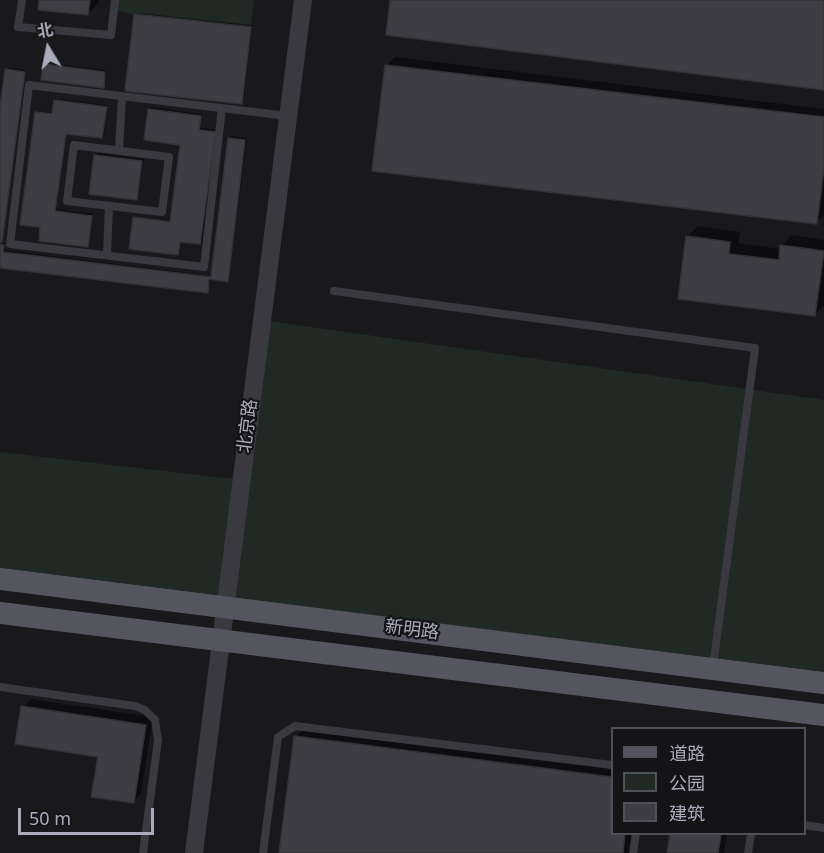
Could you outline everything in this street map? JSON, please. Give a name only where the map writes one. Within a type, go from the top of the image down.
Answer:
[{"type":"main road","name":"新明路","points":[[0,579],[824,683]]},
{"type":"main road","name":"新明路","points":[[0,613],[824,715]]},
{"type":"street","name":"北京路","points":[[194,853],[303,0]]},
{"type":"lane","points":[[21,0],[18,27],[111,35],[115,0]]},
{"type":"lane","points":[[222,108],[204,267],[10,244],[29,85],[122,96],[222,108],[288,116]]},
{"type":"lane","points":[[118,151],[122,96]]},
{"type":"lane","points":[[74,145],[118,151],[169,157],[162,212],[67,201],[74,145]]},
{"type":"lane","points":[[106,255],[109,206]]},
{"type":"lane","points":[[334,291],[755,348],[713,669]]},
{"type":"lane","points":[[0,687],[135,706],[145,710],[155,720],[158,740],[143,853]]},
{"type":"lane","points":[[263,853],[278,737],[296,726],[611,765]]},
{"type":"lane","points":[[806,825],[824,828]]},
{"type":"lane","points":[[633,853],[636,835]]},
{"type":"lane","points":[[748,853],[751,835]]},
{"type":"green space","points":[[115,0],[254,0],[251,27],[134,14],[114,10]]},
{"type":"green space","points":[[262,320],[824,400],[824,683],[0,579],[0,452],[242,480]]},
{"type":"building","points":[[39,0],[90,0],[88,15],[38,10]]},
{"type":"building","points":[[390,0],[824,0],[824,90],[386,35]]},
{"type":"building","points":[[134,14],[251,27],[242,104],[125,91]]},
{"type":"building","points":[[43,64],[105,72],[104,88],[41,80]]},
{"type":"building","points":[[385,65],[824,117],[824,168],[817,224],[372,171]]},
{"type":"building","points":[[5,69],[25,72],[2,242],[0,242],[0,108]]},
{"type":"building","points":[[54,100],[107,107],[102,138],[66,134],[55,211],[92,216],[88,247],[39,241],[40,227],[20,225],[35,112],[52,114]]},
{"type":"building","points":[[148,109],[201,116],[199,130],[216,132],[200,244],[180,242],[178,255],[129,249],[133,217],[170,222],[180,145],[144,140]]},
{"type":"building","points":[[228,138],[245,140],[228,282],[209,279],[208,293],[0,268],[0,244],[4,245],[3,252],[211,277]]},
{"type":"building","points":[[94,155],[142,161],[137,200],[89,194]]},
{"type":"building","points":[[686,236],[730,242],[729,254],[779,260],[780,245],[824,251],[815,316],[678,299]]},
{"type":"building","points":[[21,706],[146,725],[134,803],[91,797],[98,757],[15,744]]},
{"type":"building","points":[[294,736],[611,777],[611,835],[625,835],[623,853],[279,853]]},
{"type":"building","points":[[670,835],[721,835],[718,853],[667,853]]}]
